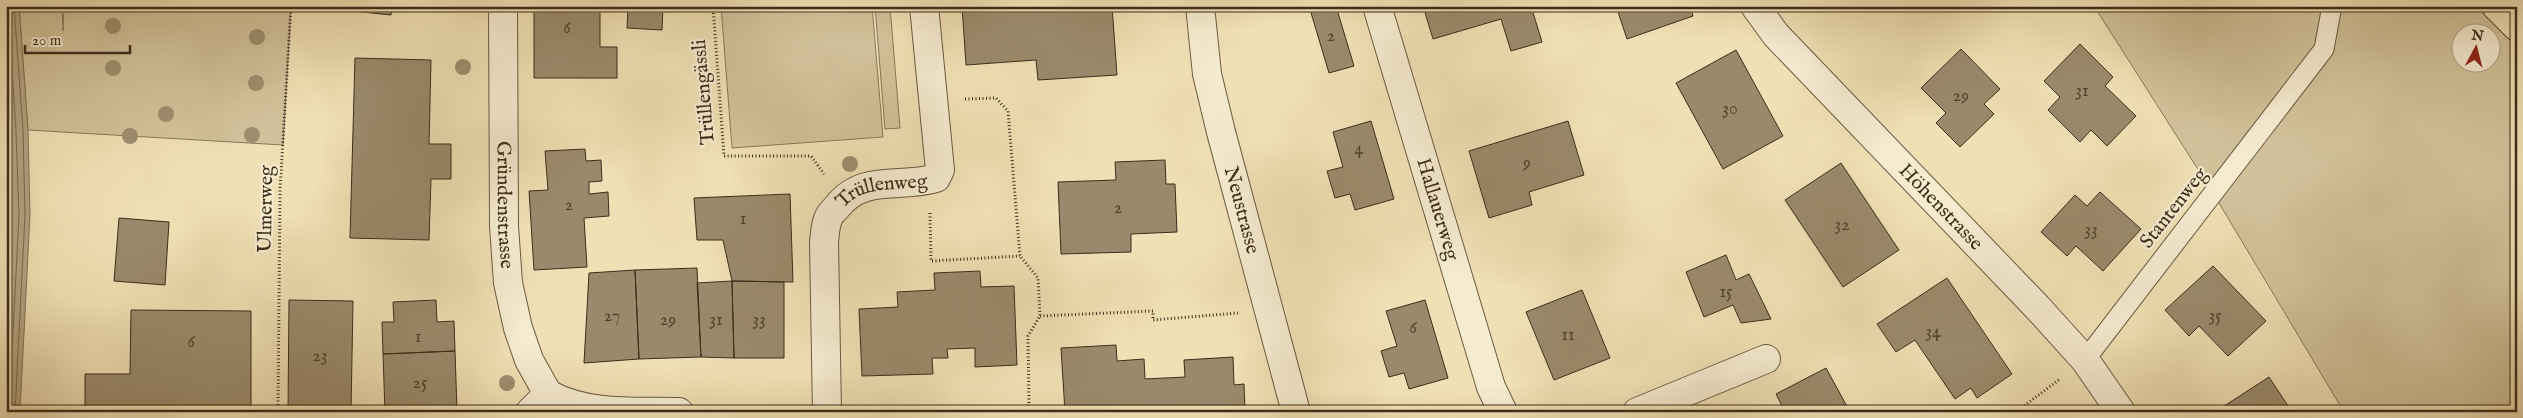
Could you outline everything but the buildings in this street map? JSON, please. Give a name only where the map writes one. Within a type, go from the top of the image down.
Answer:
[{"type":"main road","points":[[2496,6],[2517,27]]},
{"type":"street","name":"Gründenstrasse","points":[[503,6],[504,226],[508,282],[518,328],[529,360],[539,403]]},
{"type":"street","name":"Trüllenweg","points":[[827,412],[824,242],[828,218],[843,199],[858,188],[880,183],[929,180],[936,178],[940,170],[924,6]]},
{"type":"street","name":"Neustrasse","points":[[1200,6],[1208,74],[1296,412]]},
{"type":"street","name":"Hallauerweg","points":[[1377,6],[1491,387],[1503,412]]},
{"type":"street","name":"Höhenstrasse","points":[[1755,6],[1776,35],[2037,306],[2085,360],[2121,412]]},
{"type":"street","points":[[1637,412],[1766,359]]},
{"type":"street","points":[[539,403],[565,404],[583,408],[679,412]]},
{"type":"lane","name":"Stantenweg","points":[[2085,360],[2324,49],[2332,6]]},
{"type":"path","name":"Ulmerweg","points":[[278,412],[280,190],[290,6]]},
{"type":"path","name":"Trüllengässli","points":[[713,6],[724,156],[811,156],[843,199]]},
{"type":"path","points":[[960,102],[966,98],[996,98],[1008,110],[1020,256],[1038,278],[1040,316],[1028,336],[1029,405],[1023,412]]},
{"type":"path","points":[[929,180],[931,261],[1020,256]]},
{"type":"path","points":[[1040,316],[1153,311],[1153,320],[1268,310]]},
{"type":"path","points":[[2016,412],[2085,360]]},
{"type":"shaded area","points":[[19,6],[62,6],[63,31],[64,6],[291,6],[283,145],[28,130]]},
{"type":"shaded area","points":[[721,6],[872,6],[883,137],[732,148]]},
{"type":"shaded area","points":[[875,6],[890,6],[900,128],[885,129]]},
{"type":"shaded area","points":[[2094,6],[2495,6],[2517,27],[2517,412],[2344,412],[2213,193]]},
{"type":"water","points":[[6,6],[19,6],[28,130],[30,215],[20,412],[6,412]]}]
